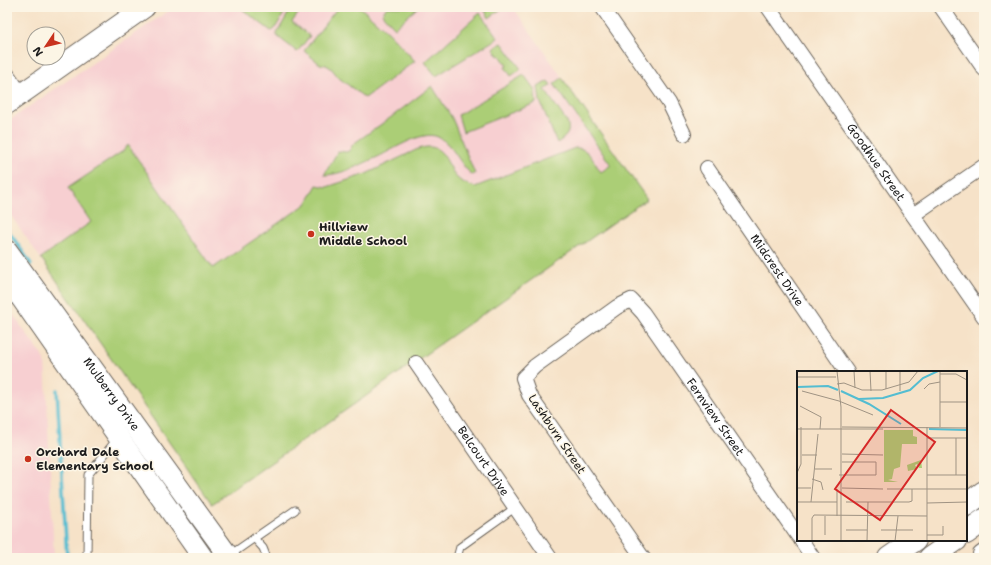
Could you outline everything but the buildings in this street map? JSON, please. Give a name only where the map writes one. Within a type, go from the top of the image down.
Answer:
[{"type":"main road","points":[[967,503],[984,492]]},
{"type":"main road","points":[[967,532],[984,520]]},
{"type":"main road","points":[[890,558],[914,541]]},
{"type":"main road","points":[[930,558],[955,541]]},
{"type":"street","points":[[7,74],[14,99],[145,7]]},
{"type":"street","points":[[602,7],[669,103],[684,134]]},
{"type":"street","name":"Goodhue Street","points":[[768,7],[984,317]]},
{"type":"street","points":[[941,7],[984,69]]},
{"type":"street","points":[[914,215],[984,166]]},
{"type":"street","name":"Midcrest Drive","points":[[707,168],[846,371]]},
{"type":"street","name":"Mulberry Drive","points":[[7,250],[229,557]]},
{"type":"street","name":"Mulberry Drive","points":[[7,278],[203,558]]},
{"type":"street","name":"Fernview Street","points":[[631,300],[643,313],[797,535]]},
{"type":"street","name":"Lashburn Street","points":[[631,300],[617,308],[535,366],[523,378],[528,395],[643,558]]},
{"type":"street","name":"Belcourt Drive","points":[[416,364],[550,558]]},
{"type":"street","points":[[118,437],[134,424]]},
{"type":"street","points":[[802,541],[813,558]]},
{"type":"lane","points":[[87,558],[88,475],[118,437]]},
{"type":"lane","points":[[457,558],[460,547],[516,507]]},
{"type":"lane","points":[[229,557],[295,510]]},
{"type":"lane","points":[[254,538],[263,548],[267,558]]},
{"type":"shaded area","name":"Hillview Middle School","points":[[174,7],[513,7],[647,199],[212,504],[7,210],[7,122]]},
{"type":"shaded area","name":"Orchard Dale Elementary School","points":[[7,306],[45,360],[54,558],[7,558]]},
{"type":"green space","points":[[245,7],[288,7],[274,30],[271,31],[242,9]]},
{"type":"green space","points":[[292,7],[303,7],[292,22],[310,36],[297,52],[277,36],[277,33]]},
{"type":"green space","points":[[338,7],[360,7],[390,34],[415,61],[365,98],[339,78],[331,68],[320,64],[304,51]]},
{"type":"green space","points":[[387,7],[418,7],[395,28],[382,14]]},
{"type":"green space","points":[[486,7],[504,7],[489,18],[484,9]]},
{"type":"green space","points":[[480,13],[498,38],[436,76],[425,62]]},
{"type":"green space","points":[[502,43],[521,69],[511,76],[500,55],[498,56],[493,48]]},
{"type":"green space","points":[[524,75],[535,90],[536,103],[463,132],[458,115]]},
{"type":"green space","points":[[562,78],[647,199],[212,504],[41,258],[91,222],[68,188],[123,151],[128,145],[213,268],[306,204],[317,185],[327,187],[366,174],[418,149],[428,147],[436,148],[445,158],[456,177],[475,187],[575,148],[580,148],[588,153],[601,172],[611,165],[554,84]]},
{"type":"green space","points":[[548,81],[551,85],[545,90],[567,122],[568,126],[567,134],[557,143],[540,101],[538,87]]},
{"type":"green space","points":[[432,86],[452,118],[475,174],[472,175],[467,171],[444,140],[431,135],[414,139],[349,170],[324,175],[338,151],[349,151],[353,144]]},
{"type":"waterway","points":[[7,229],[31,264]]},
{"type":"waterway","points":[[57,390],[67,558]]},
{"type":"place","name":"Hillview Middle School","points":[[311,234]]},
{"type":"place","name":"Orchard Dale Elementary School","points":[[28,459]]}]
